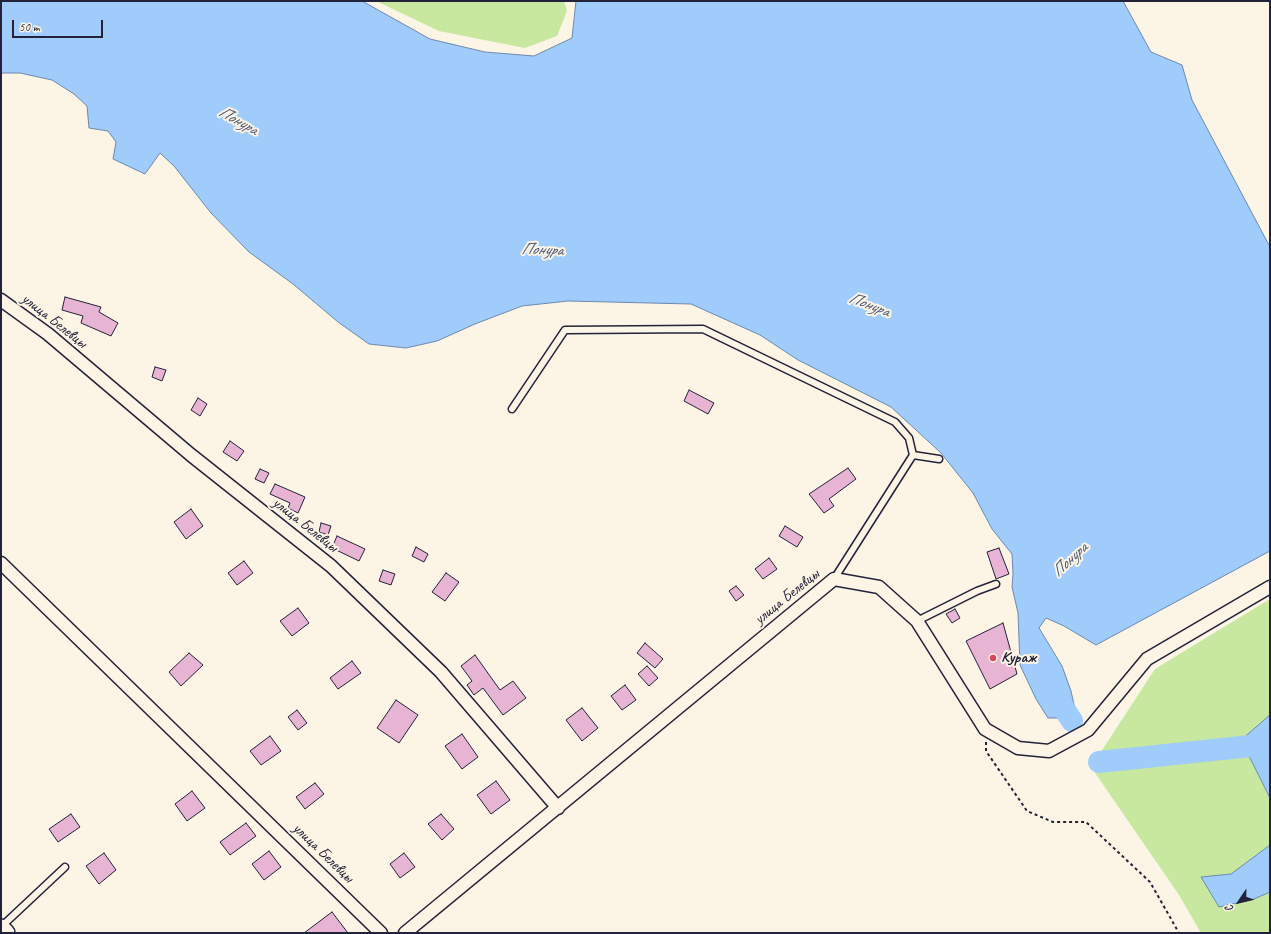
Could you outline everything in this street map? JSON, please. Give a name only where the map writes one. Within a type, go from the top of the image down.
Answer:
[{"type":"main road","points":[[1,927],[6,933]]},
{"type":"street","name":"улица Белевцы","points":[[1,300],[48,334],[191,455],[331,566],[441,672],[558,808]]},
{"type":"street","name":"улица Белевцы","points":[[1,563],[381,933]]},
{"type":"street","name":"улица Белевцы","points":[[406,933],[834,579],[878,587],[917,621],[985,729],[1018,748],[1049,751],[1088,730],[1148,659],[1270,588]]},
{"type":"lane","points":[[512,409],[565,330],[703,329],[895,422],[909,438],[913,454],[834,579]]},
{"type":"lane","points":[[913,454],[939,459]]},
{"type":"lane","points":[[917,621],[976,591],[996,584]]},
{"type":"lane","points":[[1,927],[65,867]]},
{"type":"path","points":[[985,729],[986,751],[1027,811],[1053,822],[1086,822],[1150,882],[1179,933]]},
{"type":"green space","points":[[376,1],[564,1],[567,11],[557,36],[525,48],[439,31]]},
{"type":"green space","points":[[1270,599],[1270,715],[1241,740],[1270,798],[1270,845],[1231,874],[1201,877],[1219,907],[1254,899],[1270,892],[1270,933],[1201,933],[1179,895],[1091,767],[1155,669]]},
{"type":"water","points":[[1,1],[362,1],[430,39],[485,52],[534,56],[572,38],[576,1],[1123,1],[1151,52],[1182,65],[1192,100],[1270,247],[1270,551],[1096,645],[1064,626],[1046,618],[1039,628],[1062,666],[1071,691],[1075,709],[1062,718],[1048,718],[1036,699],[1020,665],[1018,613],[1012,587],[1012,554],[992,529],[973,493],[941,453],[891,407],[798,360],[760,335],[691,304],[568,301],[522,306],[475,324],[437,341],[406,348],[369,344],[338,322],[293,284],[249,252],[211,213],[174,166],[160,153],[145,174],[113,159],[116,142],[108,131],[89,128],[87,106],[74,94],[52,80],[20,73],[1,73]]},
{"type":"water","points":[[1270,715],[1270,798],[1241,740]]},
{"type":"water","points":[[1270,845],[1270,892],[1254,899],[1219,907],[1201,877],[1231,874]]},
{"type":"building","points":[[65,297],[101,307],[99,312],[118,323],[111,336],[81,323],[83,316],[62,310]]},
{"type":"building","points":[[155,367],[166,370],[162,381],[152,377]]},
{"type":"building","points":[[689,390],[714,403],[708,414],[684,401]]},
{"type":"building","points":[[198,398],[207,404],[200,416],[191,410]]},
{"type":"building","points":[[230,441],[244,451],[237,461],[223,452]]},
{"type":"building","points":[[848,468],[856,479],[829,499],[834,506],[824,513],[809,494]]},
{"type":"building","points":[[260,469],[269,473],[264,483],[255,479]]},
{"type":"building","points":[[275,484],[305,497],[298,513],[288,508],[290,503],[270,494]]},
{"type":"building","points":[[191,509],[203,526],[186,539],[174,522]]},
{"type":"building","points":[[321,523],[331,526],[328,535],[319,532]]},
{"type":"building","points":[[785,526],[803,537],[797,547],[779,536]]},
{"type":"building","points":[[337,536],[365,549],[359,561],[332,548]]},
{"type":"building","points":[[416,547],[428,554],[424,562],[412,556]]},
{"type":"building","points":[[999,548],[1009,574],[996,579],[987,552]]},
{"type":"building","points":[[769,558],[777,569],[763,579],[755,569]]},
{"type":"building","points":[[244,561],[253,573],[237,585],[228,573]]},
{"type":"building","points":[[383,570],[395,574],[391,585],[379,581]]},
{"type":"building","points":[[446,573],[459,582],[445,601],[432,592]]},
{"type":"building","points":[[736,586],[744,595],[736,601],[729,591]]},
{"type":"building","points":[[298,608],[309,623],[292,636],[280,621]]},
{"type":"building","points":[[955,609],[960,618],[952,623],[946,614]]},
{"type":"building","name":"Кураж","points":[[1003,623],[1017,674],[990,689],[966,641]]},
{"type":"building","points":[[645,643],[663,659],[655,668],[637,653]]},
{"type":"building","points":[[189,653],[203,665],[181,686],[169,672]]},
{"type":"building","points":[[475,655],[500,690],[513,681],[526,698],[503,715],[483,688],[474,695],[467,685],[472,681],[461,666]]},
{"type":"building","points":[[352,661],[361,673],[338,689],[330,678]]},
{"type":"building","points":[[647,666],[658,678],[649,686],[638,674]]},
{"type":"building","points":[[625,685],[636,700],[622,710],[611,696]]},
{"type":"building","points":[[396,700],[418,715],[399,743],[377,728]]},
{"type":"building","points":[[582,708],[598,728],[582,741],[566,720]]},
{"type":"building","points":[[297,710],[307,723],[298,730],[288,717]]},
{"type":"building","points":[[462,734],[478,757],[462,769],[445,746]]},
{"type":"building","points":[[270,736],[281,751],[261,765],[250,751]]},
{"type":"building","points":[[496,781],[510,800],[491,814],[477,795]]},
{"type":"building","points":[[315,783],[324,794],[305,809],[296,797]]},
{"type":"building","points":[[192,791],[205,808],[187,821],[175,804]]},
{"type":"building","points":[[71,814],[80,827],[58,842],[49,829]]},
{"type":"building","points":[[441,814],[454,829],[442,840],[428,824]]},
{"type":"building","points":[[246,823],[256,836],[230,855],[220,842]]},
{"type":"building","points":[[269,851],[281,867],[264,880],[252,864]]},
{"type":"building","points":[[104,853],[116,870],[99,884],[86,866]]},
{"type":"building","points":[[404,853],[415,867],[400,878],[390,864]]},
{"type":"building","points":[[332,912],[348,933],[304,933]]},
{"type":"waterway","name":"Понура","points":[[1052,690],[1072,721]]},
{"type":"waterway","name":"Понура","points":[[1099,762],[1270,744]]},
{"type":"place","name":"Кураж","points":[[993,658]]}]
